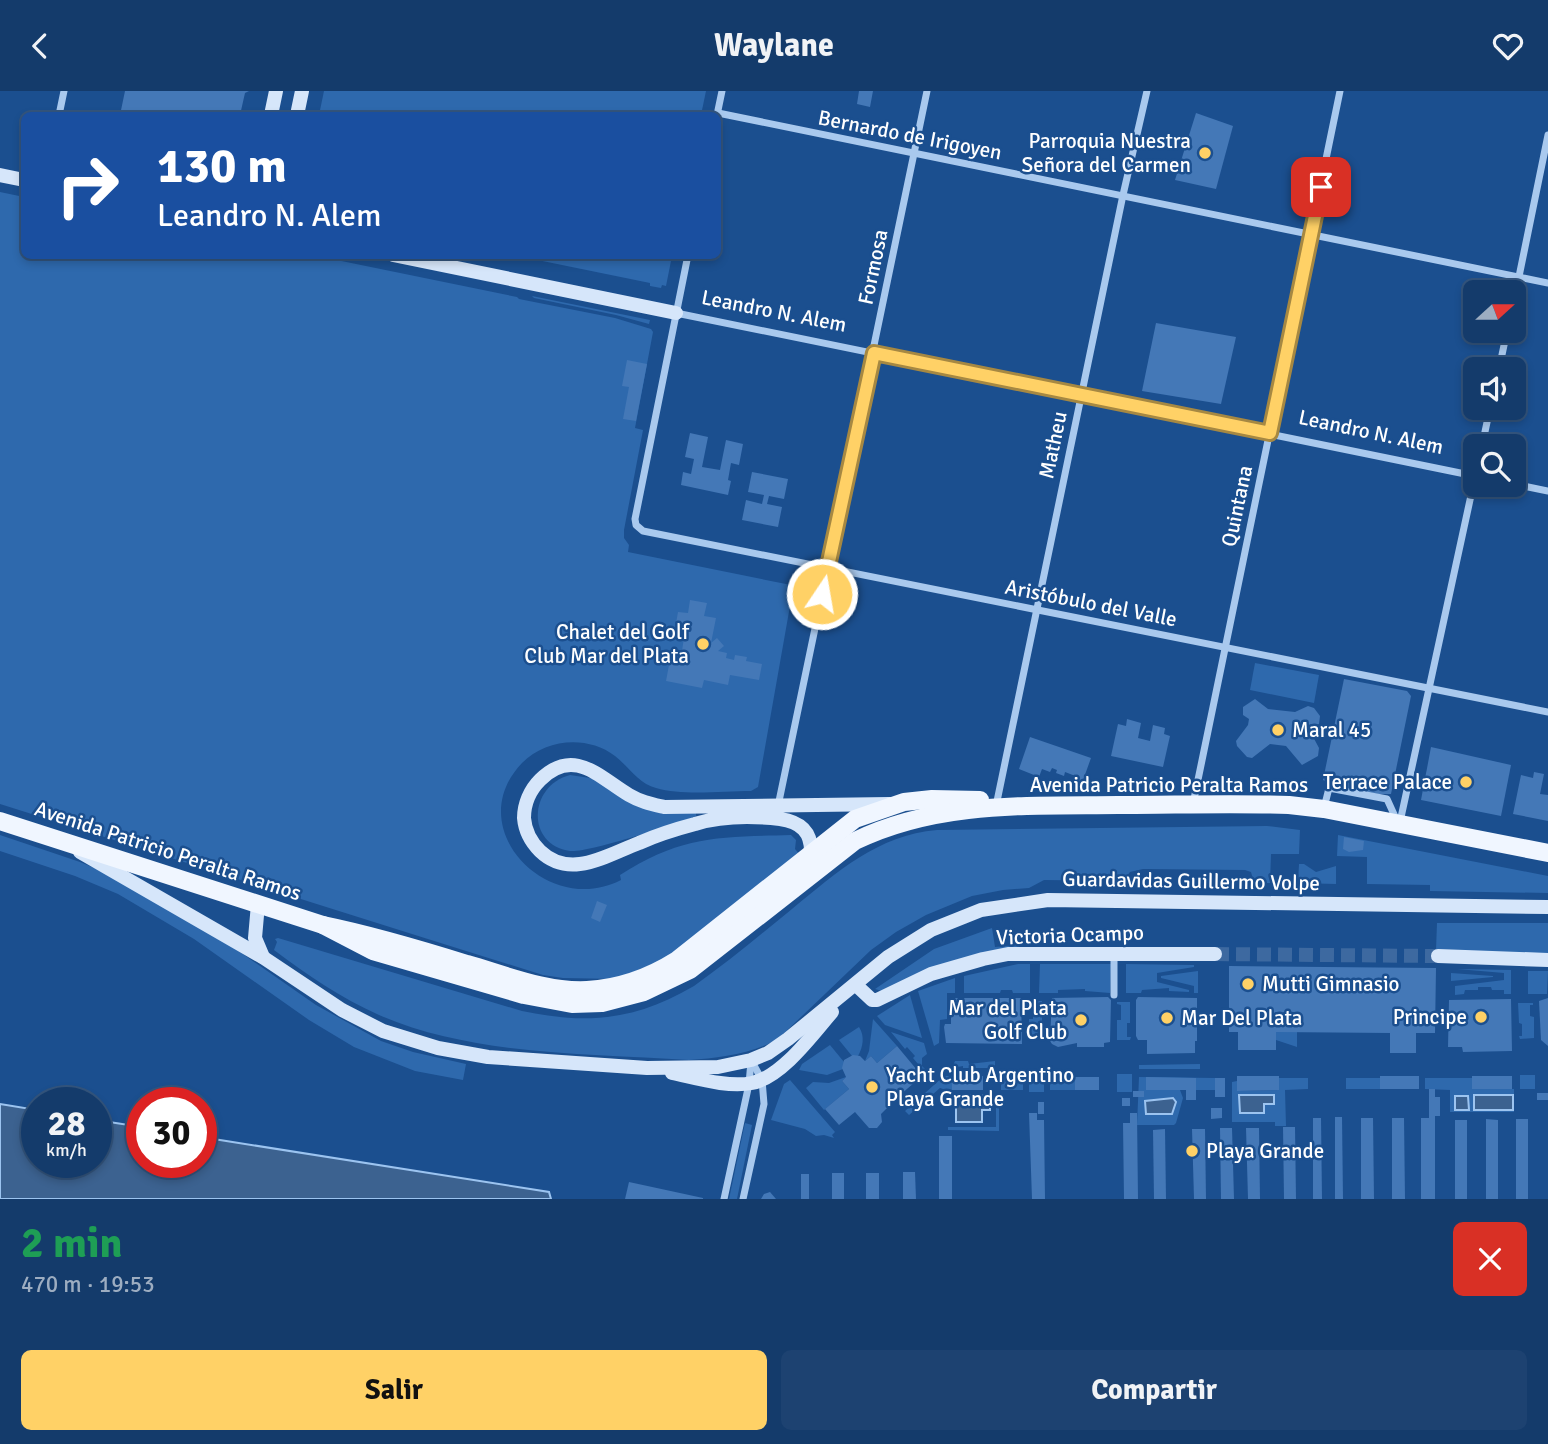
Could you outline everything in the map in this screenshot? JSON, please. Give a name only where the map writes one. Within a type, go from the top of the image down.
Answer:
[{"type":"main road","points":[[272,112],[276,91]]},
{"type":"main road","points":[[297,112],[302,91]]},
{"type":"main road","points":[[0,175],[21,179]]},
{"type":"main road","name":"Leandro N. Alem","points":[[413,259],[676,313]]},
{"type":"main road","points":[[811,854],[811,842],[804,828],[776,812],[664,807],[646,803],[628,794],[593,769],[580,766],[554,769],[535,784],[529,794],[524,818],[534,845],[546,857],[572,865],[598,860],[696,823],[776,812],[899,804]]},
{"type":"main road","name":"Avenida Patricio Peralta Ramos","points":[[0,821],[323,925],[377,936],[539,985],[571,989],[607,988],[645,977],[677,960],[855,818],[899,804],[932,799],[977,799],[996,806]]},
{"type":"main road","name":"Avenida Patricio Peralta Ramos","points":[[323,925],[373,951],[524,995],[572,1004],[617,1000],[644,992],[690,970],[855,841],[909,819],[996,806],[1289,804],[1548,853]]},
{"type":"main road","name":"Guardavidas Guillermo Volpe","points":[[57,839],[264,958],[320,997],[362,1021],[418,1042],[465,1053],[518,1060],[647,1067],[718,1067],[751,1060],[768,1053],[894,952],[931,930],[965,915],[1016,904],[1048,900],[1548,907]]},
{"type":"main road","points":[[258,904],[255,937],[264,958]]},
{"type":"main road","name":"Victoria Ocampo","points":[[856,985],[872,1000],[877,1000],[931,974],[993,957],[1026,953],[1215,954]]},
{"type":"main road","points":[[1438,956],[1548,960]]},
{"type":"main road","name":"Guardavidas Guillermo Volpe","points":[[647,1067],[737,1084],[756,1082],[776,1071],[804,1045],[856,985]]},
{"type":"street","points":[[60,112],[64,91]]},
{"type":"street","points":[[717,112],[722,91]]},
{"type":"street","name":"Formosa","points":[[776,812],[927,91]]},
{"type":"street","name":"Matheu","points":[[996,806],[1147,91]]},
{"type":"street","name":"Quintana","points":[[1193,805],[1340,91]]},
{"type":"street","name":"Bernardo de Irigoyen","points":[[721,115],[1548,283]]},
{"type":"street","points":[[1518,280],[1548,135]]},
{"type":"street","points":[[676,313],[687,259]]},
{"type":"street","name":"Leandro N. Alem","points":[[676,313],[1463,473]]},
{"type":"street","name":"Aristóbulo del Valle","points":[[676,313],[635,519],[636,525],[643,531],[1548,712]]},
{"type":"street","points":[[1526,486],[1548,491]]},
{"type":"street","points":[[1399,824],[1470,497]]},
{"type":"street","points":[[1114,953],[1114,995]]},
{"type":"street","points":[[743,1199],[764,1104],[751,1060]]},
{"type":"street","points":[[724,1199],[756,1082],[751,1060]]},
{"type":"shaded area","points":[[324,91],[706,91],[702,112],[320,112]]},
{"type":"shaded area","points":[[0,192],[21,196],[21,259],[332,259],[615,318],[651,329],[653,332],[635,428],[643,430],[624,530],[624,538],[629,545],[628,552],[791,585],[793,589],[758,787],[751,791],[690,792],[656,788],[644,783],[604,749],[567,743],[543,749],[532,755],[522,763],[505,788],[501,814],[507,839],[521,860],[541,877],[566,887],[593,889],[621,880],[620,875],[642,862],[683,845],[702,841],[743,836],[791,835],[796,840],[795,849],[800,855],[667,958],[616,979],[543,975],[0,804]]},
{"type":"shaded area","points":[[533,259],[671,259],[666,286],[650,286],[650,283]]},
{"type":"shaded area","points":[[532,296],[650,320],[649,324]]},
{"type":"shaded area","points":[[1255,663],[1319,675],[1314,703],[1250,690]]},
{"type":"shaded area","points":[[570,775],[590,778],[696,813],[696,816],[594,848],[570,851],[556,846],[546,838],[538,815],[540,802],[546,791],[556,781]]},
{"type":"shaded area","points":[[1267,826],[1300,830],[1299,854],[1271,854],[1270,883],[1254,883],[1251,872],[1245,870],[1143,869],[1130,872],[1123,881],[1044,880],[1029,888],[972,896],[926,915],[871,950],[779,1038],[747,1051],[712,1058],[689,1060],[531,1050],[453,1038],[379,1015],[325,985],[274,950],[277,942],[275,939],[278,938],[522,1011],[569,1018],[611,1017],[652,1006],[694,986],[859,857],[896,839],[916,833],[937,830]]},
{"type":"shaded area","points":[[0,835],[80,862],[123,880],[204,927],[316,1005],[381,1041],[413,1052],[466,1064],[463,1080],[415,1071],[354,1047],[309,1020],[194,939],[118,894],[75,876],[0,851]]},
{"type":"shaded area","points":[[1338,835],[1548,876],[1548,893],[1430,891],[1430,885],[1367,884],[1367,857],[1337,856]]},
{"type":"shaded area","points":[[1299,864],[1304,864],[1316,872],[1336,866],[1336,884],[1298,883]]},
{"type":"shaded area","points":[[1437,923],[1548,923],[1548,954],[1436,950]]},
{"type":"shaded area","points":[[992,928],[995,947],[1020,947],[991,951],[882,991],[875,989],[934,949]]},
{"type":"shaded area","points":[[1018,964],[1030,964],[1030,993],[1001,990],[1000,993],[964,993],[964,976]]},
{"type":"shaded area","points":[[1040,964],[1111,964],[1110,993],[1085,989],[1039,993]]},
{"type":"shaded area","points":[[1126,964],[1194,965],[1157,973],[1157,982],[1189,992],[1169,991],[1169,988],[1126,993]]},
{"type":"shaded area","points":[[1457,969],[1511,970],[1511,994],[1504,994],[1504,990],[1492,990],[1491,987],[1478,987],[1478,990],[1465,990],[1464,994],[1455,995],[1455,986],[1504,980],[1504,973]]},
{"type":"shaded area","points":[[1198,971],[1198,993],[1194,993],[1194,986],[1161,978],[1161,976]]},
{"type":"shaded area","points":[[1528,971],[1548,971],[1547,994],[1528,994]]},
{"type":"shaded area","points":[[1451,973],[1493,976],[1493,977],[1451,981]]},
{"type":"shaded area","points":[[955,978],[955,993],[947,993],[947,1019],[940,1020],[939,1043],[934,1046],[918,991]]},
{"type":"shaded area","points":[[910,995],[922,1038],[885,1025],[877,1016]]},
{"type":"shaded area","points":[[1029,1001],[1042,1001],[1039,1036],[1042,1039],[1029,1039],[1029,1019],[1033,1019],[1033,1004]]},
{"type":"shaded area","points":[[1117,1002],[1130,1002],[1127,1037],[1131,1037],[1130,1040],[1117,1040],[1117,1020],[1121,1020],[1121,1005]]},
{"type":"shaded area","points":[[1518,1003],[1533,1003],[1530,1005],[1530,1016],[1534,1017],[1534,1038],[1520,1039],[1522,1024],[1519,1023]]},
{"type":"shaded area","points":[[873,1019],[897,1046],[877,1063],[871,1056],[865,1061]]},
{"type":"shaded area","points":[[859,1027],[863,1038],[862,1045],[858,1056],[852,1056],[839,1040]]},
{"type":"shaded area","points":[[891,1032],[924,1043],[927,1054],[922,1058],[922,1066],[927,1071],[936,1069],[928,1076],[913,1058],[915,1056],[907,1047],[905,1049]]},
{"type":"shaded area","points":[[1276,1032],[1297,1032],[1297,1047],[1276,1040]]},
{"type":"shaded area","points":[[830,1045],[844,1062],[843,1069],[827,1075],[799,1070],[802,1064]]},
{"type":"shaded area","points":[[955,1061],[968,1061],[969,1064],[995,1061],[995,1068],[952,1068]]},
{"type":"shaded area","points":[[1200,1064],[1200,1069],[1139,1069],[1139,1065]]},
{"type":"shaded area","points":[[1029,1074],[1044,1074],[1044,1092],[1029,1092]]},
{"type":"shaded area","points":[[1117,1074],[1132,1074],[1132,1092],[1117,1092]]},
{"type":"shaded area","points":[[1520,1075],[1535,1075],[1535,1089],[1520,1089]]},
{"type":"shaded area","points":[[944,1076],[952,1076],[952,1090],[946,1097],[943,1097],[943,1089],[940,1088],[909,1115],[905,1111]]},
{"type":"shaded area","points":[[1001,1076],[1023,1077],[1023,1090],[1001,1090]]},
{"type":"shaded area","points":[[846,1077],[842,1081],[849,1089],[824,1110],[806,1088],[813,1082],[829,1083]]},
{"type":"shaded area","points":[[1050,1077],[1075,1077],[1075,1090],[1050,1090]]},
{"type":"shaded area","points":[[1139,1077],[1215,1078],[1215,1090],[1180,1090],[1183,1098],[1174,1125],[1137,1125]]},
{"type":"shaded area","points":[[1279,1078],[1308,1078],[1308,1089],[1285,1090],[1286,1126],[1275,1126],[1275,1122],[1232,1122],[1232,1082],[1237,1081],[1238,1091],[1278,1090]]},
{"type":"shaded area","points":[[1346,1078],[1380,1078],[1380,1089],[1346,1089]]},
{"type":"shaded area","points":[[1425,1078],[1472,1078],[1473,1089],[1514,1089],[1514,1112],[1450,1112],[1450,1090],[1425,1089]]},
{"type":"shaded area","points":[[790,1080],[835,1132],[832,1135],[834,1138],[816,1136],[805,1129],[771,1120],[784,1084]]},
{"type":"shaded area","points":[[956,1095],[990,1096],[990,1110],[982,1110],[982,1122],[956,1122]]},
{"type":"shaded area","points":[[1239,1095],[1274,1095],[1274,1104],[1264,1104],[1264,1113],[1240,1113]]},
{"type":"shaded area","points":[[1474,1095],[1513,1095],[1513,1110],[1474,1110]]},
{"type":"shaded area","points":[[1455,1096],[1468,1096],[1469,1110],[1455,1110]]},
{"type":"shaded area","points":[[1173,1098],[1176,1102],[1172,1114],[1146,1114],[1145,1101]]},
{"type":"shaded area","points":[[996,1099],[999,1099],[999,1131],[948,1130],[948,1127],[996,1127]]},
{"type":"shaded area","points":[[0,1104],[21,1107],[21,1178],[112,1178],[112,1122],[126,1125],[126,1178],[217,1178],[217,1140],[549,1192],[551,1199],[0,1199]]},
{"type":"shaded area","points":[[745,1123],[752,1125],[737,1199],[729,1199]]},
{"type":"building","points":[[125,91],[249,91],[245,93],[241,112],[121,112]]},
{"type":"building","points":[[859,91],[873,91],[870,107],[857,104]]},
{"type":"building","name":"Parroquia Nuestra Señora del Carmen","points":[[1196,113],[1233,126],[1216,189],[1175,180]]},
{"type":"building","points":[[1156,323],[1236,337],[1221,404],[1142,391]]},
{"type":"building","points":[[627,360],[647,364],[636,421],[623,419],[629,387],[622,386]]},
{"type":"building","points":[[690,433],[708,437],[702,467],[720,470],[726,440],[743,444],[739,465],[731,463],[728,495],[681,485],[683,472],[691,474],[694,459],[685,457]]},
{"type":"building","points":[[752,472],[788,479],[784,499],[769,496],[767,504],[782,507],[778,527],[742,520],[746,500],[762,504],[764,495],[748,492]]},
{"type":"building","name":"Chalet del Golf Club Mar del Plata","points":[[690,600],[707,603],[704,616],[716,618],[711,643],[717,638],[724,646],[718,651],[727,653],[726,658],[734,660],[735,655],[747,657],[746,661],[762,664],[759,680],[730,675],[728,685],[704,680],[702,688],[666,681],[672,649],[682,651],[685,631],[675,629],[678,612],[688,613]]},
{"type":"building","points":[[1344,679],[1407,691],[1411,696],[1391,794],[1338,787],[1323,780]]},
{"type":"building","name":"Maral 45","points":[[1255,699],[1268,709],[1295,712],[1308,706],[1314,708],[1320,716],[1319,724],[1312,726],[1311,733],[1319,748],[1318,756],[1302,765],[1286,746],[1270,744],[1252,758],[1247,757],[1236,741],[1248,725],[1249,719],[1243,715],[1243,707]]},
{"type":"building","points":[[1127,719],[1141,723],[1138,738],[1150,741],[1153,725],[1165,728],[1164,734],[1170,736],[1163,767],[1111,756],[1118,724],[1126,726]]},
{"type":"building","points":[[1030,737],[1091,758],[1082,783],[1077,781],[1078,777],[1065,772],[1064,776],[1052,768],[1050,772],[1042,769],[1039,777],[1019,769]]},
{"type":"building","name":"Terrace Palace","points":[[1431,747],[1511,765],[1501,816],[1421,800]]},
{"type":"building","points":[[1534,772],[1544,774],[1540,794],[1548,795],[1548,821],[1513,814],[1521,775],[1533,778]]},
{"type":"building","points":[[1344,837],[1364,841],[1363,850],[1349,852],[1343,849]]},
{"type":"building","points":[[597,901],[607,905],[600,922],[591,918]]},
{"type":"building","points":[[1229,966],[1436,968],[1435,1033],[1416,1033],[1416,1053],[1390,1053],[1390,1033],[1276,1032],[1276,1050],[1238,1050],[1238,1032],[1229,1032]]},
{"type":"building","name":"Mar del Plata Golf Club","points":[[1108,997],[1111,1000],[1110,1042],[1104,1043],[1104,1047],[1077,1047],[1077,1043],[1058,1047],[1052,1044],[1052,998]]},
{"type":"building","name":"Mar Del Plata","points":[[1138,997],[1197,998],[1195,1053],[1147,1054],[1147,1040],[1138,1040],[1136,1036]]},
{"type":"building","points":[[951,998],[1021,998],[1022,1044],[946,1043],[944,1027],[945,1024],[951,1024]]},
{"type":"building","points":[[1548,998],[1548,1046],[1541,1040],[1539,1001]]},
{"type":"building","name":"Principe","points":[[1511,999],[1512,1051],[1463,1052],[1462,1047],[1448,1047],[1449,1000]]},
{"type":"building","name":"Yacht Club Argentino Playa Grande","points":[[897,1046],[922,1076],[900,1095],[895,1089],[892,1092],[891,1104],[881,1114],[882,1122],[877,1128],[869,1128],[855,1112],[839,1125],[825,1109],[849,1089],[842,1081],[846,1077],[842,1068],[844,1060],[853,1055],[860,1056],[865,1061],[871,1056],[877,1063]]},
{"type":"building","points":[[952,1076],[983,1076],[983,1090],[952,1090]]},
{"type":"building","points":[[1237,1076],[1279,1076],[1279,1090],[1237,1091]]},
{"type":"building","points":[[1380,1076],[1419,1076],[1419,1089],[1380,1089]]},
{"type":"building","points":[[1472,1076],[1512,1076],[1512,1089],[1472,1089]]},
{"type":"building","points":[[1075,1077],[1099,1077],[1099,1090],[1075,1090]]},
{"type":"building","points":[[1146,1077],[1196,1078],[1196,1100],[1186,1100],[1186,1090],[1146,1090]]},
{"type":"building","points":[[1215,1078],[1225,1078],[1225,1097],[1215,1097]]},
{"type":"building","points":[[1429,1089],[1435,1089],[1435,1097],[1440,1097],[1440,1116],[1435,1116],[1435,1199],[1421,1199],[1421,1118],[1429,1118]]},
{"type":"building","points":[[1133,1091],[1144,1091],[1144,1097],[1133,1097]]},
{"type":"building","points":[[1537,1093],[1548,1093],[1548,1100],[1537,1100]]},
{"type":"building","points":[[1122,1098],[1130,1098],[1130,1106],[1122,1106]]},
{"type":"building","points":[[1038,1102],[1044,1102],[1044,1114],[1038,1114]]},
{"type":"building","points":[[1211,1108],[1222,1108],[1222,1118],[1211,1119]]},
{"type":"building","points":[[1029,1113],[1037,1113],[1037,1120],[1044,1120],[1045,1199],[1032,1199]]},
{"type":"building","points":[[1130,1113],[1137,1113],[1138,1199],[1124,1199],[1123,1123],[1130,1123]]},
{"type":"building","points":[[1335,1117],[1342,1117],[1343,1199],[1335,1199]]},
{"type":"building","points":[[1313,1118],[1321,1118],[1322,1199],[1313,1199]]},
{"type":"building","points":[[1361,1118],[1373,1118],[1374,1199],[1361,1199]]},
{"type":"building","points":[[1392,1118],[1404,1118],[1405,1199],[1392,1199]]},
{"type":"building","points":[[1486,1119],[1498,1120],[1498,1199],[1486,1199]]},
{"type":"building","points":[[1516,1119],[1528,1119],[1528,1199],[1516,1199]]},
{"type":"building","points":[[1455,1120],[1467,1120],[1467,1199],[1455,1199]]},
{"type":"building","points":[[1283,1127],[1295,1127],[1296,1199],[1284,1199]]},
{"type":"building","points":[[1220,1128],[1232,1128],[1234,1199],[1221,1199]]},
{"type":"building","points":[[1246,1128],[1259,1128],[1260,1199],[1248,1199]]},
{"type":"building","points":[[1165,1129],[1166,1199],[1154,1199],[1153,1130]]},
{"type":"building","points":[[1192,1129],[1205,1129],[1206,1199],[1194,1199]]},
{"type":"building","points":[[939,1136],[952,1136],[952,1199],[939,1199]]},
{"type":"building","points":[[903,1172],[915,1172],[916,1199],[903,1199]]},
{"type":"building","points":[[832,1173],[844,1173],[844,1199],[832,1199]]},
{"type":"building","points":[[866,1173],[879,1173],[879,1199],[866,1199]]},
{"type":"building","points":[[801,1174],[809,1174],[809,1199],[801,1199]]},
{"type":"building","points":[[629,1182],[703,1198],[703,1199],[625,1199]]},
{"type":"building","points":[[770,1192],[776,1199],[761,1199],[764,1194]]},
{"type":"tunnel","points":[[1215,954],[1438,956]]},
{"type":"place","name":"Parroquia Nuestra Señora del Carmen","points":[[1205,153]]},
{"type":"place","name":"Chalet del Golf Club Mar del Plata","points":[[703,644]]},
{"type":"place","name":"Maral 45","points":[[1278,730]]},
{"type":"place","name":"Terrace Palace","points":[[1466,782]]},
{"type":"place","name":"Mutti Gimnasio","points":[[1248,984]]},
{"type":"place","name":"Principe","points":[[1481,1017]]},
{"type":"place","name":"Mar Del Plata","points":[[1167,1018]]},
{"type":"place","name":"Mar del Plata Golf Club","points":[[1081,1020]]},
{"type":"place","name":"Yacht Club Argentino Playa Grande","points":[[872,1087]]},
{"type":"place","name":"Playa Grande","points":[[1192,1151]]},
{"type":"route","points":[[822,594],[874,353],[1270,433],[1321,187]]}]
